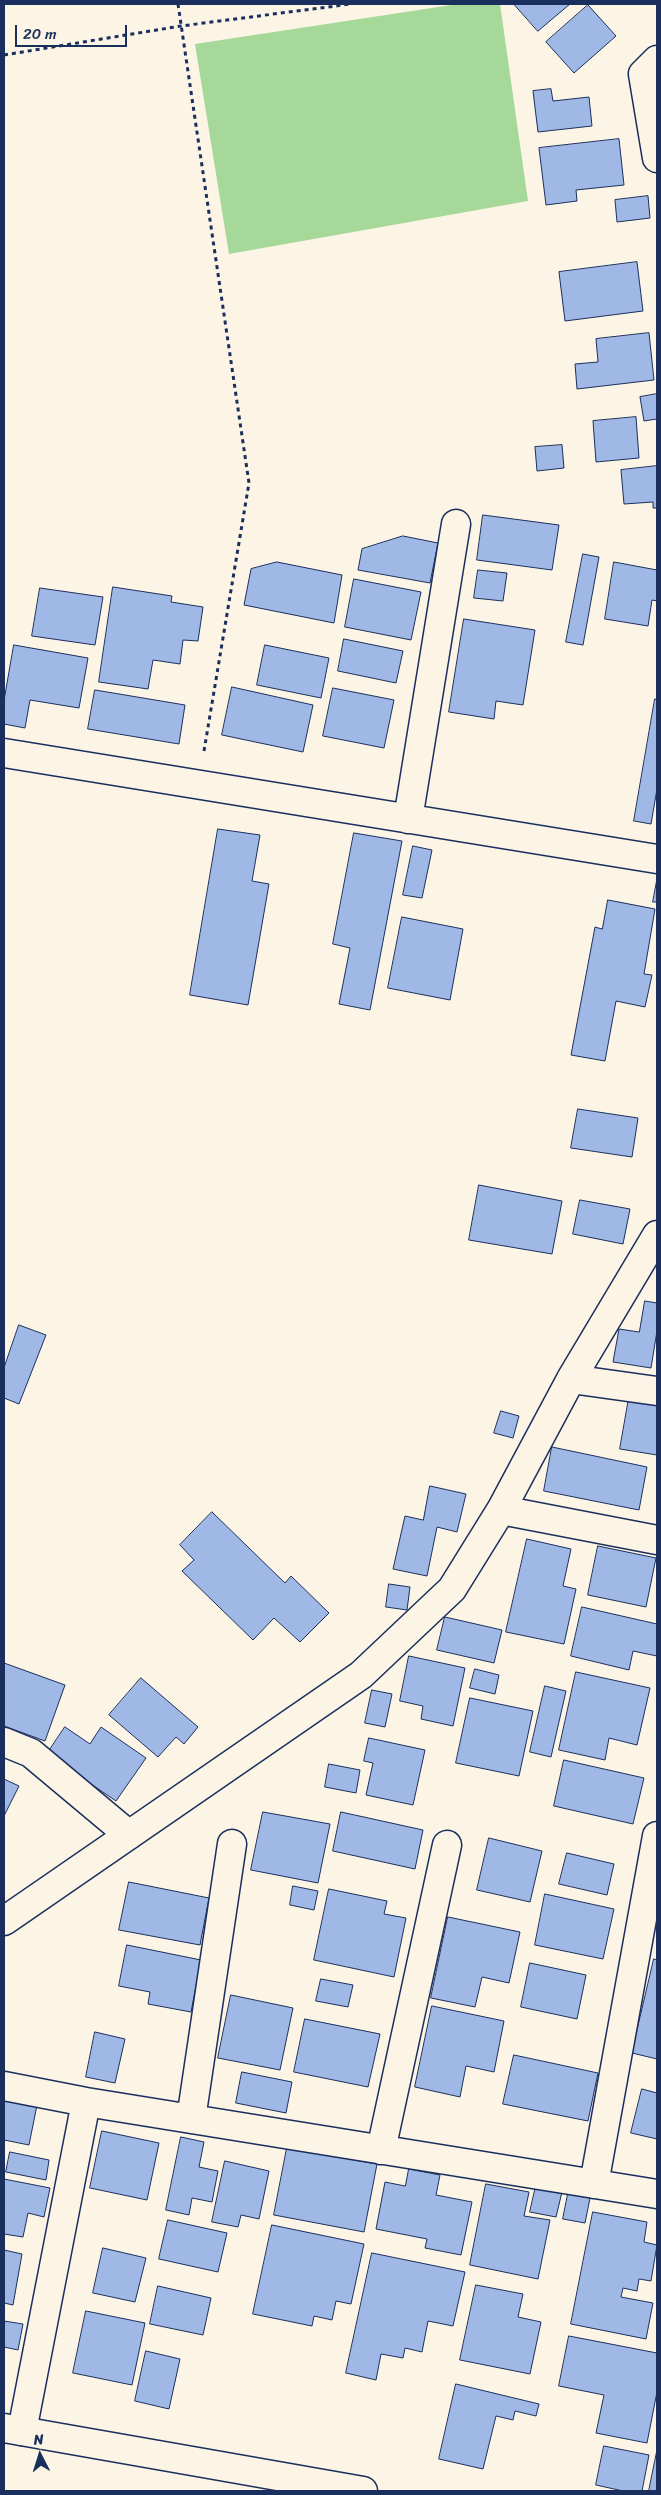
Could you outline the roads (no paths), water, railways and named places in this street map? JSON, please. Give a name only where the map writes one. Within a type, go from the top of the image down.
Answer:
[{"type":"street","points":[[657,60],[643,74],[657,158]]},
{"type":"street","points":[[408,819],[456,524]]},
{"type":"street","points":[[4,754],[657,858]]},
{"type":"street","points":[[4,1921],[361,1675],[452,1589],[500,1510],[571,1379],[657,1235]]},
{"type":"street","points":[[571,1379],[657,1391]]},
{"type":"street","points":[[500,1510],[657,1540]]},
{"type":"street","points":[[4,1742],[31,1753],[129,1835]]},
{"type":"street","points":[[594,2184],[657,1836]]},
{"type":"street","points":[[191,2119],[232,1844]]},
{"type":"street","points":[[381,2150],[447,1845]]},
{"type":"street","points":[[4,2086],[86,2102],[657,2194]]},
{"type":"street","points":[[86,2102],[13,2430],[363,2491]]}]
